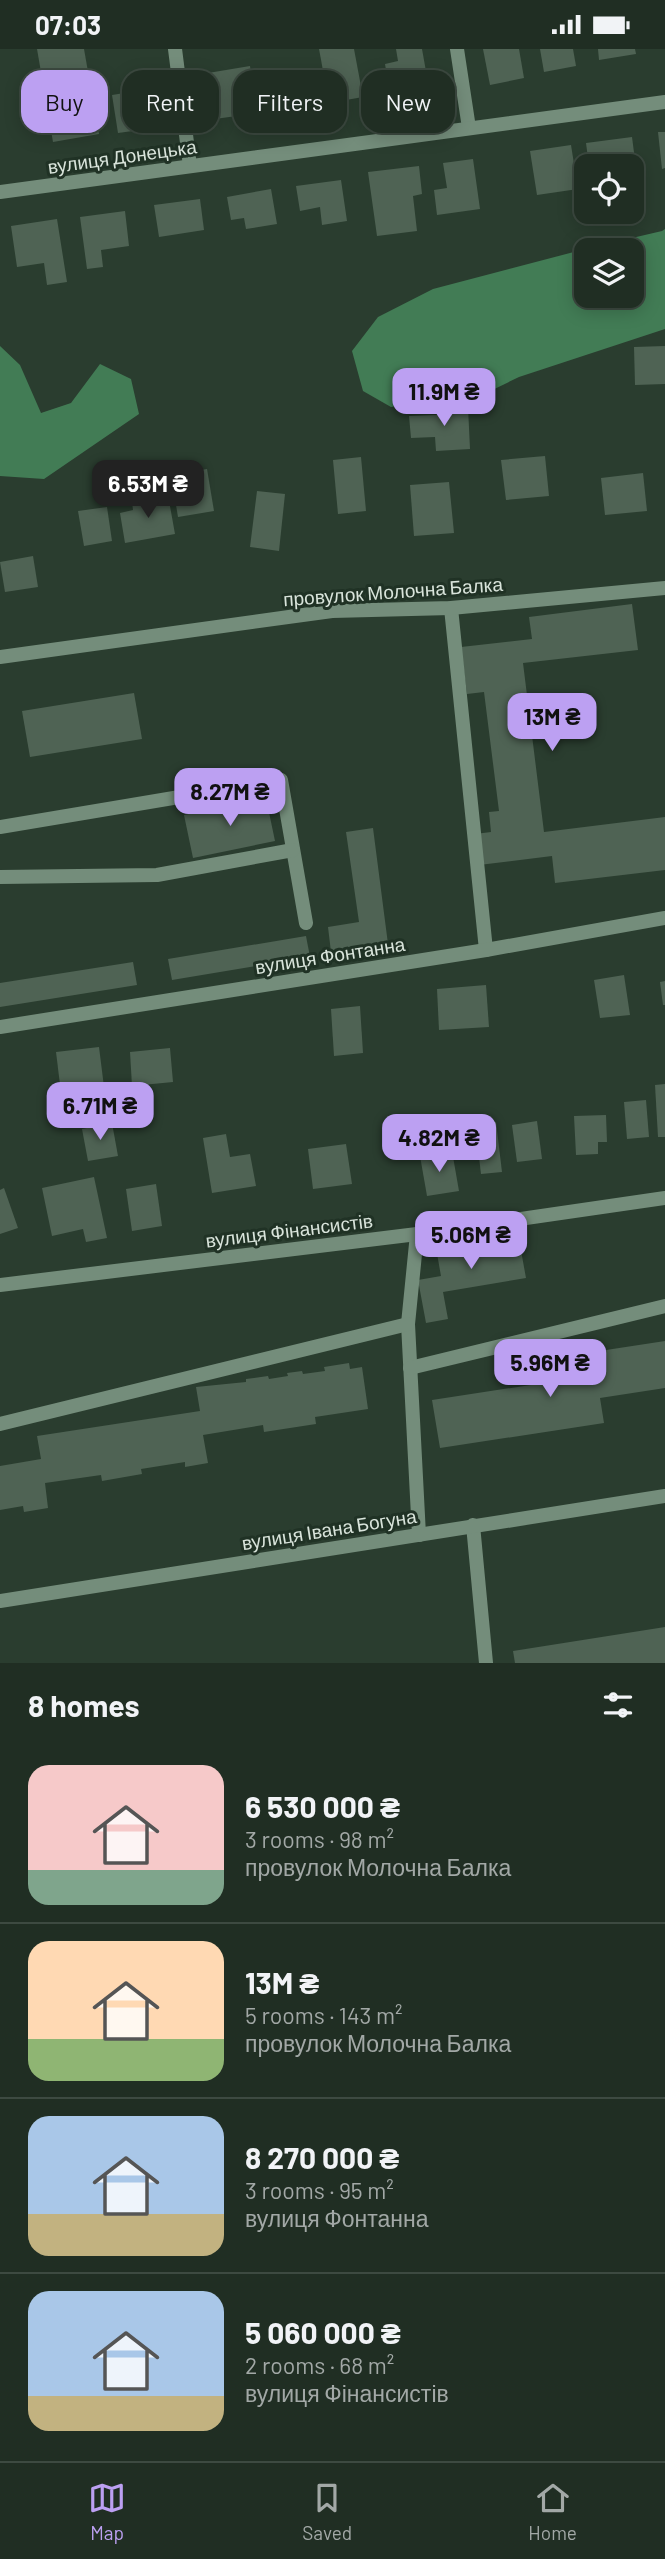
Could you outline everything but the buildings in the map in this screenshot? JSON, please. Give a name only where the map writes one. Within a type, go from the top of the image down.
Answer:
[{"type":"street","points":[[174,49],[190,166]]},
{"type":"street","points":[[457,49],[469,128]]},
{"type":"street","name":"вулиця Донецька","points":[[0,192],[665,102]]},
{"type":"street","name":"провулок Молочна Балка","points":[[0,657],[332,611],[451,608],[665,589]]},
{"type":"street","points":[[451,608],[486,950]]},
{"type":"street","points":[[0,827],[281,780],[306,923]]},
{"type":"street","points":[[0,877],[157,875],[293,850]]},
{"type":"street","name":"вулиця Фонтанна","points":[[0,1027],[486,950],[665,918]]},
{"type":"street","name":"вулиця Фінансистів","points":[[0,1285],[417,1234],[665,1198]]},
{"type":"street","points":[[417,1234],[408,1324],[419,1535]]},
{"type":"street","points":[[410,1368],[665,1306]]},
{"type":"street","points":[[0,1424],[408,1324]]},
{"type":"street","name":"вулиця Івана Богуна","points":[[0,1601],[665,1496]]},
{"type":"street","points":[[473,1525],[486,1663]]},
{"type":"green space","points":[[665,229],[665,329],[519,377],[482,395],[391,407],[363,391],[352,351],[378,317],[433,289],[574,252],[574,308],[644,308],[644,238],[632,238]]},
{"type":"green space","points":[[0,346],[20,365],[41,413],[71,403],[100,364],[131,379],[139,414],[44,479],[0,476]]}]
